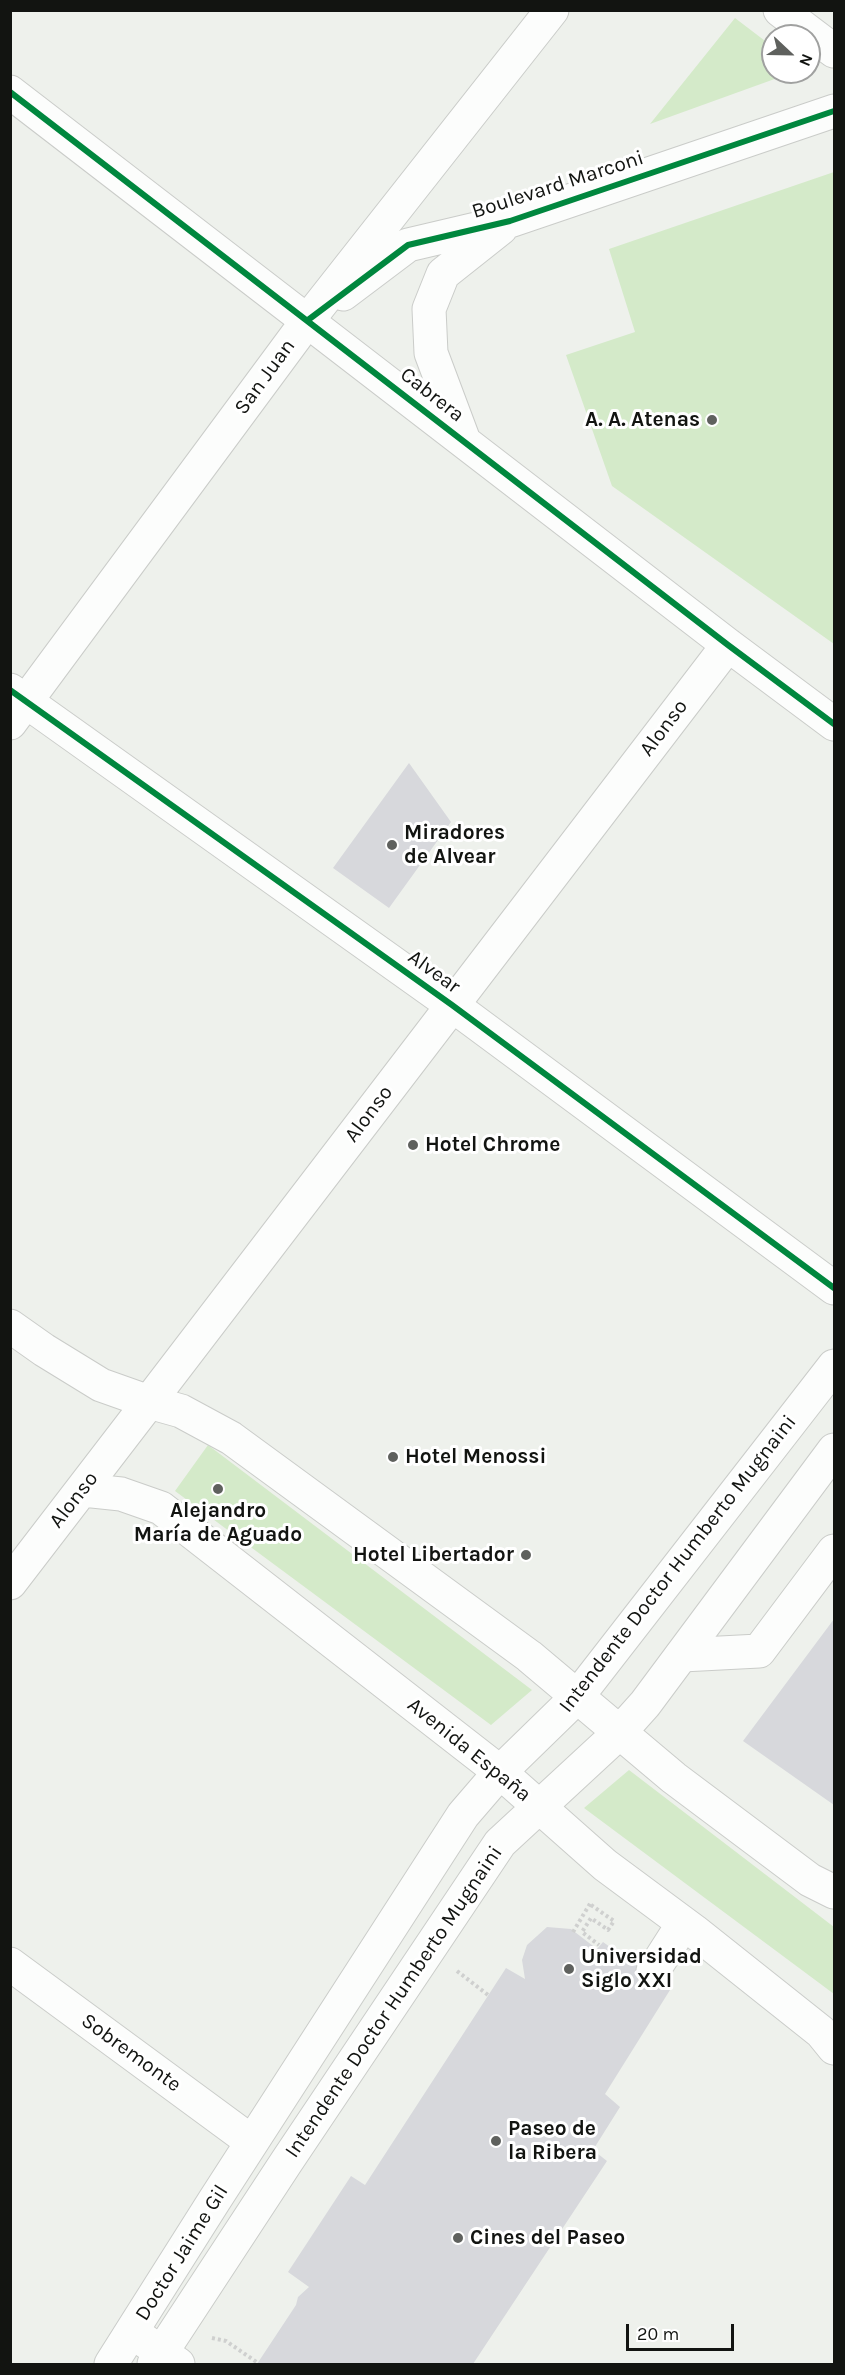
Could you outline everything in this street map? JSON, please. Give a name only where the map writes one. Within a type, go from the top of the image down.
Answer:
[{"type":"main road","name":"San Juan","points":[[16,705],[308,320],[552,10]]},
{"type":"main road","points":[[780,10],[834,51]]},
{"type":"main road","name":"Cabrera","points":[[10,92],[728,645],[834,724]]},
{"type":"main road","name":"Boulevard Marconi","points":[[308,320],[408,245],[510,221],[834,111]]},
{"type":"main road","name":"Boulevard Marconi","points":[[464,441],[431,353],[429,309],[443,274],[510,221]]},
{"type":"main road","name":"Alonso","points":[[10,1583],[728,645]]},
{"type":"main road","name":"Alvear","points":[[16,705],[452,1005],[834,1288]]},
{"type":"main road","points":[[10,1326],[101,1386],[181,1411],[231,1438],[529,1656],[674,1778],[810,1880],[834,1892]]},
{"type":"main road","name":"Intendente Doctor Humberto Mugnaini","points":[[252,2142],[463,1815],[500,1772],[577,1697],[834,1366]]},
{"type":"main road","name":"Intendente Doctor Humberto Mugnaini","points":[[164,2361],[293,2151],[500,1843],[619,1733],[645,1704],[834,1450]]},
{"type":"main road","name":"Avenida España","points":[[83,1490],[121,1494],[161,1508],[500,1772],[605,1865],[821,2032],[834,2048]]},
{"type":"main road","points":[[682,1655],[759,1651],[834,1551]]},
{"type":"main road","points":[[653,1971],[683,1924]]},
{"type":"main road","name":"Sobremonte","points":[[10,1964],[252,2142]]},
{"type":"main road","name":"Doctor Jaime Gil","points":[[111,2364],[252,2142]]},
{"type":"main road","points":[[132,2332],[164,2361]]},
{"type":"path","points":[[573,1932],[591,1905],[591,1896]]},
{"type":"path","points":[[591,1905],[614,1921],[608,1929],[591,1918],[582,1932],[599,1945]]},
{"type":"path","points":[[206,2337],[226,2341],[258,2363]]},
{"type":"green space","points":[[735,18],[761,38],[761,84],[650,124]]},
{"type":"green space","name":"A. A. Atenas","points":[[834,172],[834,644],[612,486],[566,355],[635,332],[609,249]]},
{"type":"green space","points":[[208,1445],[532,1690],[491,1725],[175,1491]]},
{"type":"green space","points":[[629,1770],[834,1927],[834,1994],[584,1808]]},
{"type":"building","name":"Miradores de Alvear","points":[[409,763],[451,822],[389,908],[333,868]]},
{"type":"building","points":[[834,1619],[834,1805],[743,1741]]},
{"type":"building","name":"Paseo de la Ribera","points":[[547,1927],[571,1929],[597,1949],[603,1942],[670,1990],[605,2094],[620,2107],[593,2150],[607,2161],[473,2364],[257,2364],[296,2305],[298,2297],[309,2287],[288,2272],[351,2176],[365,2185],[506,1968],[525,1979],[522,1960],[527,1945]]},
{"type":"cycle path","points":[[10,92],[728,645],[834,724]]},
{"type":"cycle path","points":[[308,320],[408,245],[510,221],[834,111]]},
{"type":"cycle path","points":[[10,690],[452,1005],[834,1288]]},
{"type":"place","name":"A. A. Atenas","points":[[712,420]]},
{"type":"place","name":"Miradores de Alvear","points":[[392,845]]},
{"type":"place","name":"Hotel Chrome","points":[[413,1145]]},
{"type":"place","name":"Hotel Menossi","points":[[393,1457]]},
{"type":"place","name":"Alejandro María de Aguado","points":[[218,1489]]},
{"type":"place","name":"Hotel Libertador","points":[[526,1555]]},
{"type":"place","name":"Universidad Siglo XXI","points":[[569,1969]]},
{"type":"place","name":"Paseo de la Ribera","points":[[496,2141]]},
{"type":"place","name":"Cines del Paseo","points":[[458,2238]]}]
